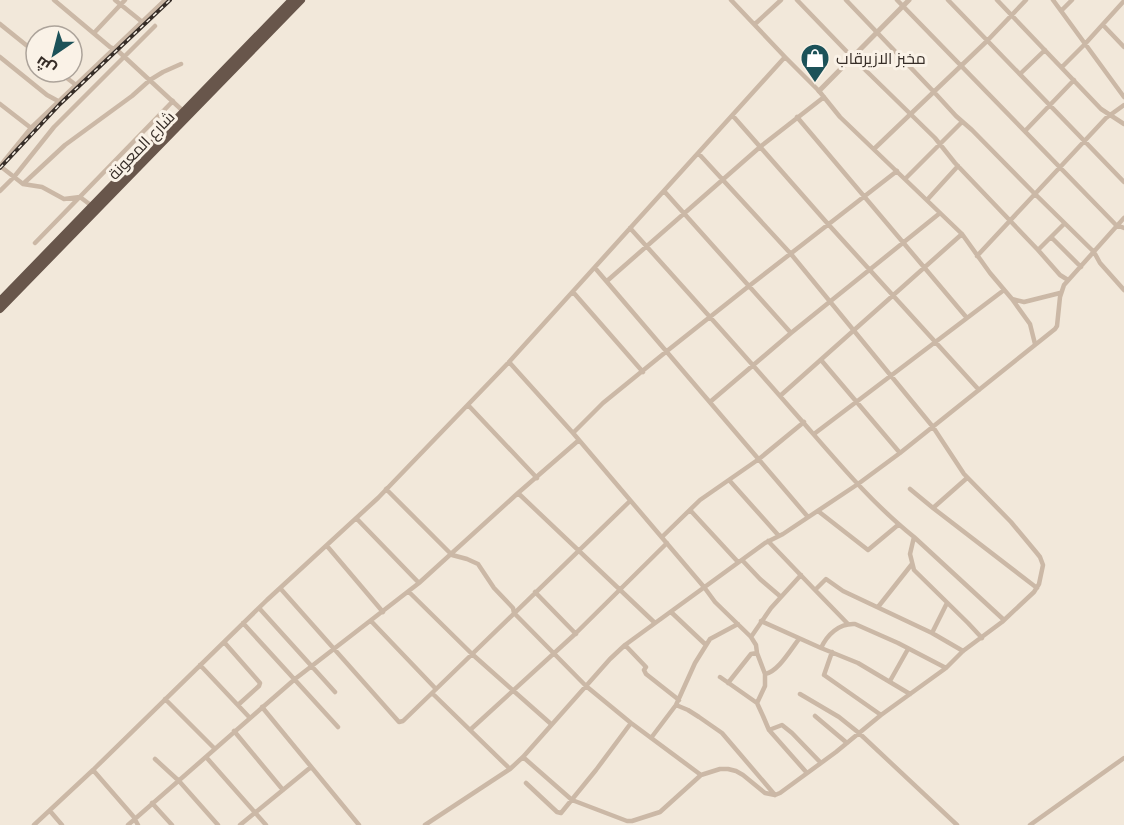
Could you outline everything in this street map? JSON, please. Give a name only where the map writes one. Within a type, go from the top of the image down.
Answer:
[{"type":"highway","name":"شارع المعونة","points":[[0,301],[292,0]]},
{"type":"highway","name":"شارع المعونة","points":[[0,309],[301,0]]},
{"type":"street","points":[[54,0],[115,49],[184,112]]},
{"type":"street","points":[[115,0],[123,2],[143,21]]},
{"type":"street","points":[[92,206],[80,197],[64,199],[42,187],[23,184],[0,166],[31,128],[165,0]]},
{"type":"street","points":[[731,0],[819,91],[840,117],[962,234],[1030,324],[1035,344]]},
{"type":"street","points":[[755,24],[781,0]]},
{"type":"street","points":[[797,0],[940,144],[1060,275],[1068,280]]},
{"type":"street","points":[[846,0],[962,122],[1094,252],[1100,263],[1124,290]]},
{"type":"street","points":[[897,0],[1117,226],[1124,228]]},
{"type":"street","points":[[819,91],[909,0]]},
{"type":"street","points":[[948,0],[1124,182]]},
{"type":"street","points":[[997,0],[1101,110],[1124,124]]},
{"type":"street","points":[[874,149],[987,41],[1026,0]]},
{"type":"street","points":[[1053,0],[1124,97]]},
{"type":"street","points":[[1061,11],[1072,0]]},
{"type":"street","points":[[94,33],[123,2]]},
{"type":"street","points":[[1062,67],[1124,2]]},
{"type":"street","points":[[0,24],[24,43]]},
{"type":"street","points":[[1102,25],[1124,47]]},
{"type":"street","points":[[0,190],[14,177],[54,127],[155,26]]},
{"type":"street","points":[[1020,74],[1045,50]]},
{"type":"street","points":[[0,57],[47,95],[58,101]]},
{"type":"street","points":[[34,825],[243,623],[357,519],[509,362],[785,57]]},
{"type":"street","points":[[23,184],[65,145],[150,80],[181,64]]},
{"type":"street","points":[[1025,131],[1074,80]]},
{"type":"street","points":[[607,281],[760,147],[824,97]]},
{"type":"street","points":[[35,243],[173,102]]},
{"type":"street","points":[[0,104],[31,128]]},
{"type":"street","points":[[977,255],[1084,141],[1110,115],[1124,105]]},
{"type":"street","points":[[733,116],[979,390]]},
{"type":"street","points":[[797,117],[967,318]]},
{"type":"street","points":[[905,179],[962,122]]},
{"type":"street","points":[[523,757],[572,800],[627,820],[634,821],[660,812],[701,776],[720,769],[736,771],[765,793],[775,795],[946,668],[963,651],[1004,620],[1037,588],[1042,570],[1040,557],[1011,522],[967,478],[933,427],[790,254],[699,154]]},
{"type":"street","points":[[927,200],[958,166]]},
{"type":"street","points":[[573,434],[603,403],[897,171]]},
{"type":"street","points":[[664,191],[791,333]]},
{"type":"street","points":[[710,402],[753,364],[940,213]]},
{"type":"street","points":[[425,825],[510,769],[625,645],[768,541],[858,484],[1058,326],[1060,293],[1068,280],[1124,218]]},
{"type":"street","points":[[1038,250],[1064,224]]},
{"type":"street","points":[[630,228],[712,317],[858,484],[898,525],[1004,620]]},
{"type":"street","points":[[780,396],[962,234]]},
{"type":"street","points":[[1052,237],[1081,267]]},
{"type":"street","points":[[595,268],[808,517]]},
{"type":"street","points":[[814,434],[1004,290]]},
{"type":"street","points":[[573,292],[643,372]]},
{"type":"street","points":[[1012,299],[1024,302],[1060,293]]},
{"type":"street","points":[[821,360],[900,453]]},
{"type":"street","points":[[509,362],[579,440],[713,599],[751,637],[756,645],[765,674],[765,686],[756,703]]},
{"type":"street","points":[[468,405],[537,478]]},
{"type":"street","points":[[662,537],[700,500],[759,459],[804,422]]},
{"type":"street","points":[[128,825],[295,679],[383,612],[452,555],[579,440]]},
{"type":"street","points":[[933,508],[967,478]]},
{"type":"street","points":[[729,480],[779,536]]},
{"type":"street","points":[[386,489],[452,555],[478,564],[494,588],[513,608],[514,613],[586,686],[701,776]]},
{"type":"street","points":[[910,489],[1037,588]]},
{"type":"street","points":[[518,493],[655,623]]},
{"type":"street","points":[[280,588],[399,722],[403,721],[630,501]]},
{"type":"street","points":[[690,510],[740,561],[781,597]]},
{"type":"street","points":[[818,511],[868,550],[898,525]]},
{"type":"street","points":[[357,519],[419,583]]},
{"type":"street","points":[[914,537],[910,554],[916,573],[982,638]]},
{"type":"street","points":[[768,541],[848,624],[859,626],[946,668]]},
{"type":"street","points":[[470,730],[576,634],[667,543]]},
{"type":"street","points":[[327,546],[383,612]]},
{"type":"street","points":[[878,607],[912,564]]},
{"type":"street","points":[[751,637],[761,621],[801,575]]},
{"type":"street","points":[[815,590],[826,579],[843,591],[932,633],[963,651]]},
{"type":"street","points":[[409,591],[472,654],[551,724]]},
{"type":"street","points":[[535,592],[576,634]]},
{"type":"street","points":[[932,633],[947,603]]},
{"type":"street","points":[[259,608],[335,692]]},
{"type":"street","points":[[671,612],[706,645]]},
{"type":"street","points":[[371,621],[470,730],[510,769]]},
{"type":"street","points":[[761,621],[858,663],[910,694]]},
{"type":"street","points":[[243,623],[338,727]]},
{"type":"street","points":[[651,738],[677,703],[690,673],[710,639],[738,624]]},
{"type":"street","points":[[821,648],[829,635],[848,624]]},
{"type":"street","points":[[765,674],[770,674],[776,668],[799,639]]},
{"type":"street","points":[[224,642],[260,683],[238,705]]},
{"type":"street","points":[[625,645],[646,666],[644,670],[646,674],[677,703],[722,734],[775,795]]},
{"type":"street","points":[[890,681],[908,649]]},
{"type":"street","points":[[832,652],[824,675],[881,715]]},
{"type":"street","points":[[728,683],[751,654],[757,653]]},
{"type":"street","points":[[200,665],[250,718]]},
{"type":"street","points":[[720,677],[756,703],[769,730],[807,773]]},
{"type":"street","points":[[800,694],[839,717],[859,733],[957,825]]},
{"type":"street","points":[[165,699],[215,749]]},
{"type":"street","points":[[262,707],[359,825]]},
{"type":"street","points":[[815,716],[848,742]]},
{"type":"street","points":[[526,783],[559,813],[596,770],[631,723]]},
{"type":"street","points":[[769,730],[784,726],[821,763]]},
{"type":"street","points":[[234,731],[283,790]]},
{"type":"street","points":[[206,757],[266,825]]},
{"type":"street","points":[[1030,825],[1124,758]]},
{"type":"street","points":[[155,759],[179,781],[218,825]]},
{"type":"street","points":[[240,825],[311,767]]},
{"type":"street","points":[[93,770],[136,819],[138,825]]},
{"type":"street","points":[[152,803],[172,825]]},
{"type":"street","points":[[50,810],[62,825]]},
{"type":"railway","points":[[0,168],[60,104],[170,0]]},
{"type":"place","name":"مخبز الازيرقاب","points":[[815,84]]}]
